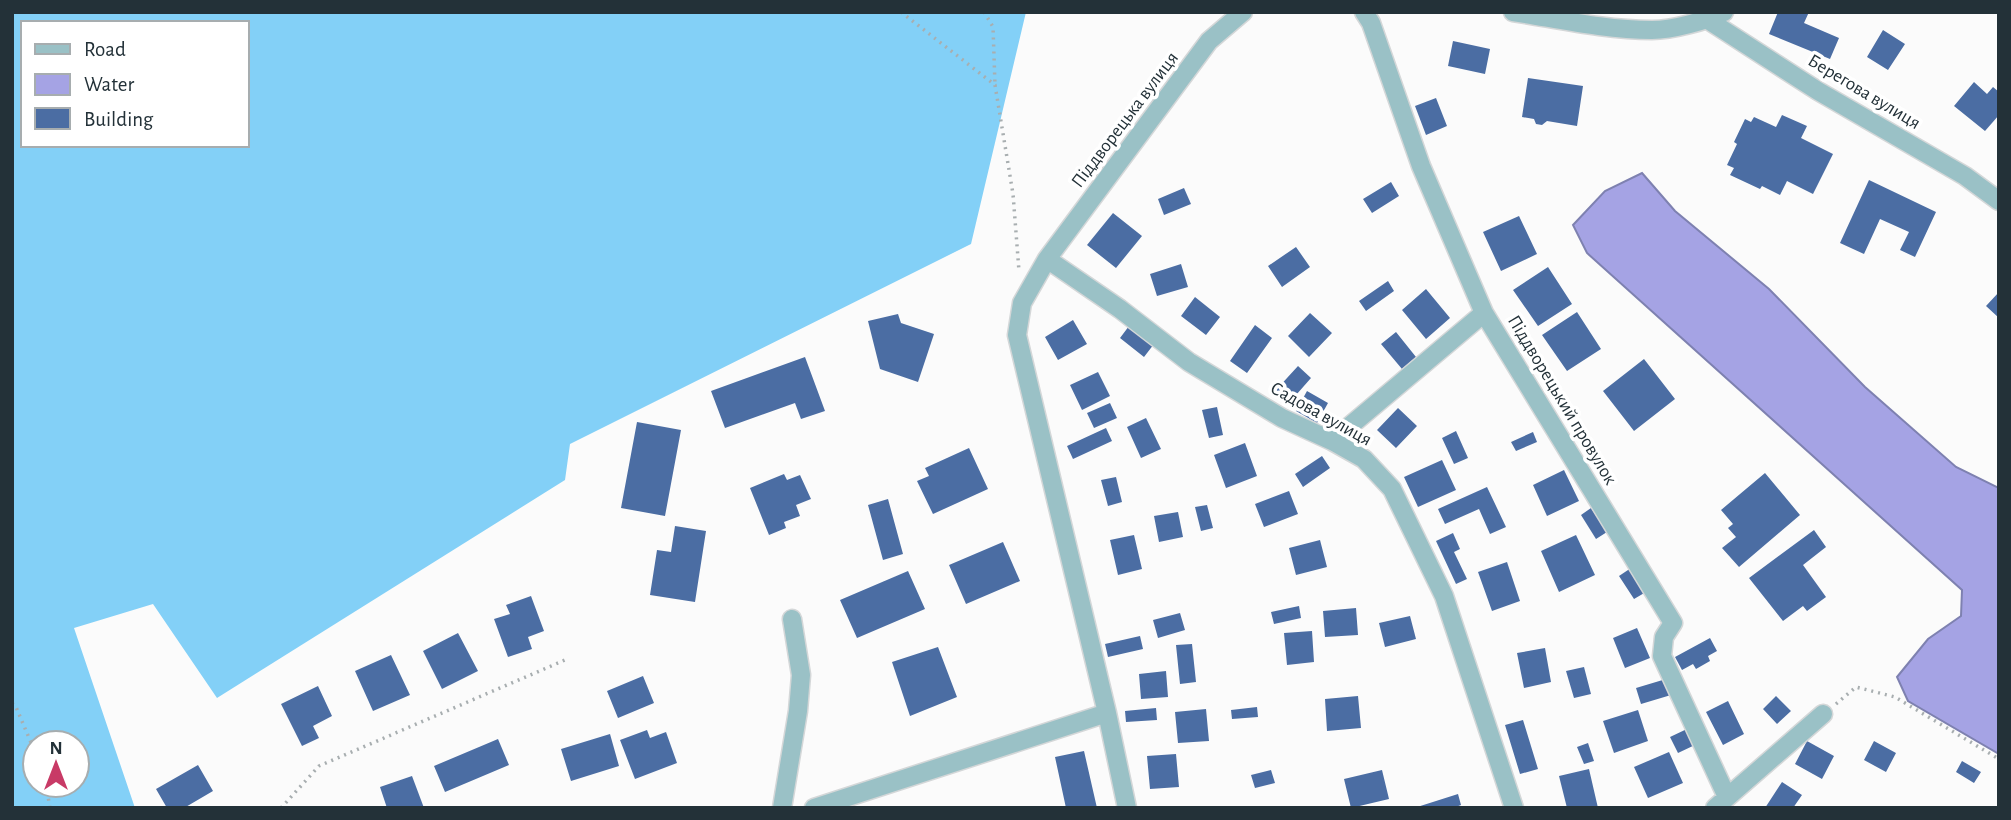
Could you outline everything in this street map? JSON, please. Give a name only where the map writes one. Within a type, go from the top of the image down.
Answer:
[{"type":"street","name":"Піддворецька вулиця","points":[[1022,303],[1047,260],[1209,41],[1243,12]]},
{"type":"street","name":"Піддворецький провулок","points":[[1364,12],[1371,23],[1421,166],[1484,313],[1673,623],[1664,638],[1662,656],[1721,802]]},
{"type":"street","points":[[1513,12],[1602,19],[1654,30],[1708,20],[1724,12]]},
{"type":"street","name":"Берегова вулиця","points":[[1708,20],[1818,91],[1965,176],[1999,201]]},
{"type":"street","name":"Садова вулиця","points":[[1047,260],[1120,309],[1189,362],[1282,418],[1364,459],[1392,489],[1444,596],[1514,808]]},
{"type":"street","points":[[1022,303],[1017,335],[1128,808]]},
{"type":"street","points":[[1332,441],[1484,313]]},
{"type":"street","points":[[782,808],[798,711],[801,675],[792,619]]},
{"type":"street","points":[[814,808],[1107,713]]},
{"type":"street","points":[[1721,802],[1823,714]]},
{"type":"path","points":[[901,12],[995,85]]},
{"type":"path","points":[[984,12],[993,27],[995,85],[1013,194],[1022,303]]},
{"type":"path","points":[[281,808],[319,766],[565,660]]},
{"type":"path","points":[[1823,714],[1856,687],[1895,697],[1999,759]]},
{"type":"path","points":[[12,703],[25,729]]},
{"type":"shaded area","points":[[12,12],[1026,12],[971,244],[570,444],[565,480],[217,698],[153,604],[74,628],[135,808],[12,808]]},
{"type":"water","points":[[1642,173],[1675,211],[1769,289],[1865,387],[1956,467],[1999,488],[1999,754],[1908,701],[1897,677],[1928,639],[1961,616],[1962,590],[1587,253],[1573,225],[1605,191]]},
{"type":"building","points":[[1778,12],[1809,12],[1804,23],[1839,38],[1830,59],[1769,34]]},
{"type":"building","points":[[1883,30],[1905,44],[1888,70],[1867,57]]},
{"type":"building","points":[[1453,41],[1490,49],[1485,74],[1448,66]]},
{"type":"building","points":[[1528,78],[1583,86],[1577,126],[1547,121],[1542,125],[1536,124],[1534,119],[1522,117]]},
{"type":"building","points":[[1974,82],[1987,94],[1993,87],[1999,92],[1999,115],[1985,131],[1954,106]]},
{"type":"building","points":[[1436,98],[1447,126],[1426,135],[1415,106]]},
{"type":"building","points":[[1782,115],[1807,126],[1801,138],[1833,154],[1813,194],[1787,181],[1780,195],[1730,175],[1734,168],[1727,165],[1745,119],[1751,122],[1754,117],[1776,127]]},
{"type":"building","points":[[1869,180],[1936,212],[1915,257],[1900,250],[1909,232],[1880,219],[1864,254],[1840,243]]},
{"type":"building","points":[[1391,182],[1399,196],[1372,213],[1363,199]]},
{"type":"building","points":[[1184,188],[1191,204],[1164,215],[1158,199]]},
{"type":"building","points":[[1113,213],[1142,236],[1116,268],[1087,245]]},
{"type":"building","points":[[1519,216],[1537,254],[1501,271],[1483,232]]},
{"type":"building","points":[[1296,247],[1310,267],[1282,287],[1268,266]]},
{"type":"building","points":[[1181,264],[1188,287],[1157,296],[1150,274]]},
{"type":"building","points":[[1548,267],[1572,304],[1538,326],[1513,290]]},
{"type":"building","points":[[1388,281],[1394,291],[1366,311],[1359,301]]},
{"type":"building","points":[[1426,289],[1450,318],[1426,339],[1402,310]]},
{"type":"building","points":[[1999,292],[1999,318],[1986,306]]},
{"type":"building","points":[[1195,297],[1220,317],[1206,335],[1181,316]]},
{"type":"building","points":[[1577,312],[1601,349],[1567,371],[1542,335]]},
{"type":"building","points":[[1310,313],[1332,333],[1309,357],[1288,336]]},
{"type":"building","points":[[898,314],[901,323],[934,334],[918,382],[880,369],[868,321]]},
{"type":"building","points":[[1073,320],[1087,344],[1058,360],[1045,337]]},
{"type":"building","points":[[1255,325],[1272,338],[1247,373],[1230,361]]},
{"type":"building","points":[[1129,326],[1154,344],[1144,357],[1120,338]]},
{"type":"building","points":[[1396,332],[1416,357],[1402,369],[1381,344]]},
{"type":"building","points":[[805,357],[825,411],[801,419],[795,403],[725,428],[711,391]]},
{"type":"building","points":[[1644,359],[1675,399],[1634,431],[1603,391]]},
{"type":"building","points":[[1298,366],[1311,378],[1289,403],[1276,390]]},
{"type":"building","points":[[1098,372],[1110,396],[1082,410],[1070,385]]},
{"type":"building","points":[[1307,391],[1328,403],[1317,423],[1296,411]]},
{"type":"building","points":[[1110,403],[1117,418],[1094,428],[1087,413]]},
{"type":"building","points":[[1217,407],[1223,435],[1209,438],[1202,410]]},
{"type":"building","points":[[1398,408],[1417,426],[1396,448],[1377,430]]},
{"type":"building","points":[[1146,418],[1161,449],[1141,458],[1127,427]]},
{"type":"building","points":[[637,422],[681,430],[665,516],[621,508]]},
{"type":"building","points":[[1106,428],[1112,441],[1073,459],[1067,446]]},
{"type":"building","points":[[1456,431],[1468,458],[1454,464],[1442,438]]},
{"type":"building","points":[[1533,432],[1537,442],[1516,451],[1511,442]]},
{"type":"building","points":[[1245,443],[1257,476],[1226,488],[1214,455]]},
{"type":"building","points":[[969,448],[988,489],[933,514],[917,481],[929,476],[925,468]]},
{"type":"building","points":[[1322,456],[1330,468],[1303,487],[1295,474]]},
{"type":"building","points":[[1442,460],[1456,490],[1418,507],[1404,477]]},
{"type":"building","points":[[1564,470],[1579,501],[1547,516],[1533,485]]},
{"type":"building","points":[[1765,473],[1800,515],[1739,567],[1722,548],[1736,537],[1728,528],[1733,524],[1721,510]]},
{"type":"building","points":[[784,474],[787,480],[800,475],[811,499],[796,505],[800,516],[784,522],[786,528],[769,535],[750,488]]},
{"type":"building","points":[[1116,477],[1122,502],[1108,506],[1101,480]]},
{"type":"building","points":[[1487,487],[1506,527],[1490,534],[1479,509],[1445,524],[1438,509]]},
{"type":"building","points":[[1289,491],[1298,514],[1264,527],[1255,504]]},
{"type":"building","points":[[888,499],[903,554],[883,560],[868,505]]},
{"type":"building","points":[[1207,505],[1213,528],[1201,531],[1195,507]]},
{"type":"building","points":[[1591,508],[1607,532],[1596,539],[1581,515]]},
{"type":"building","points":[[1178,512],[1183,537],[1159,542],[1154,516]]},
{"type":"building","points":[[675,526],[706,531],[695,602],[650,595],[657,550],[671,552]]},
{"type":"building","points":[[1814,530],[1826,547],[1803,565],[1826,597],[1807,611],[1803,606],[1783,621],[1749,578]]},
{"type":"building","points":[[1453,533],[1460,549],[1454,552],[1467,579],[1456,584],[1436,541]]},
{"type":"building","points":[[1134,535],[1142,569],[1118,575],[1110,540]]},
{"type":"building","points":[[1576,535],[1595,575],[1559,592],[1541,551]]},
{"type":"building","points":[[1320,540],[1327,567],[1296,575],[1289,548]]},
{"type":"building","points":[[1003,542],[1020,581],[966,604],[949,565]]},
{"type":"building","points":[[1507,562],[1520,601],[1492,611],[1478,572]]},
{"type":"building","points":[[1631,568],[1646,592],[1634,599],[1619,576]]},
{"type":"building","points":[[908,571],[925,609],[857,638],[840,600]]},
{"type":"building","points":[[531,596],[544,631],[528,637],[532,649],[508,657],[494,619],[510,614],[506,605]]},
{"type":"building","points":[[1299,606],[1301,618],[1274,624],[1271,612]]},
{"type":"building","points":[[1356,608],[1358,635],[1325,637],[1323,611]]},
{"type":"building","points":[[1180,613],[1185,630],[1158,638],[1153,620]]},
{"type":"building","points":[[1410,616],[1416,639],[1385,647],[1379,623]]},
{"type":"building","points":[[1637,628],[1650,658],[1625,668],[1613,638]]},
{"type":"building","points":[[1312,631],[1314,662],[1287,665],[1284,633]]},
{"type":"building","points":[[458,633],[478,671],[442,689],[423,651]]},
{"type":"building","points":[[1140,636],[1143,649],[1108,657],[1105,644]]},
{"type":"building","points":[[1710,638],[1717,651],[1708,656],[1710,661],[1696,669],[1693,664],[1682,670],[1675,657]]},
{"type":"building","points":[[1192,644],[1196,682],[1180,684],[1176,645]]},
{"type":"building","points":[[938,647],[957,697],[910,716],[892,662]]},
{"type":"building","points":[[1545,648],[1551,682],[1524,688],[1517,653]]},
{"type":"building","points":[[391,655],[410,695],[373,711],[355,671]]},
{"type":"building","points":[[1584,667],[1591,694],[1574,698],[1566,671]]},
{"type":"building","points":[[1166,671],[1168,697],[1141,699],[1139,674]]},
{"type":"building","points":[[643,676],[654,703],[618,718],[607,691]]},
{"type":"building","points":[[1666,679],[1671,695],[1641,704],[1636,688]]},
{"type":"building","points":[[318,686],[332,716],[313,726],[319,738],[302,746],[281,704]]},
{"type":"building","points":[[1358,696],[1361,728],[1327,731],[1325,699]]},
{"type":"building","points":[[1776,696],[1791,711],[1777,724],[1763,709]]},
{"type":"building","points":[[1728,701],[1744,734],[1723,745],[1706,712]]},
{"type":"building","points":[[1257,707],[1258,717],[1232,719],[1231,710]]},
{"type":"building","points":[[1156,708],[1157,720],[1126,722],[1125,711]]},
{"type":"building","points":[[1206,709],[1209,741],[1178,743],[1175,712]]},
{"type":"building","points":[[1638,710],[1648,741],[1614,753],[1603,721]]},
{"type":"building","points":[[1523,720],[1538,769],[1520,774],[1505,725]]},
{"type":"building","points":[[1689,728],[1697,744],[1678,753],[1670,737]]},
{"type":"building","points":[[647,730],[650,738],[666,732],[677,763],[635,779],[620,740]]},
{"type":"building","points":[[610,734],[619,766],[571,781],[561,749]]},
{"type":"building","points":[[498,739],[509,765],[445,792],[434,766]]},
{"type":"building","points":[[1807,741],[1834,756],[1822,779],[1795,764]]},
{"type":"building","points":[[1874,741],[1896,753],[1886,772],[1864,760]]},
{"type":"building","points":[[1588,743],[1594,761],[1584,764],[1577,747]]},
{"type":"building","points":[[1084,751],[1097,808],[1066,808],[1055,757]]},
{"type":"building","points":[[1669,752],[1683,783],[1648,798],[1634,767]]},
{"type":"building","points":[[1176,754],[1179,787],[1150,789],[1147,756]]},
{"type":"building","points":[[1962,761],[1981,772],[1974,783],[1956,772]]},
{"type":"building","points":[[198,765],[213,791],[184,808],[167,808],[156,789]]},
{"type":"building","points":[[1589,769],[1598,808],[1567,808],[1559,776]]},
{"type":"building","points":[[1271,770],[1275,783],[1255,788],[1251,775]]},
{"type":"building","points":[[1382,770],[1389,799],[1351,808],[1344,779]]},
{"type":"building","points":[[412,776],[424,808],[387,808],[380,787]]},
{"type":"building","points":[[1782,782],[1802,795],[1793,808],[1765,808]]},
{"type":"building","points":[[1458,794],[1461,805],[1453,808],[1414,808]]}]
